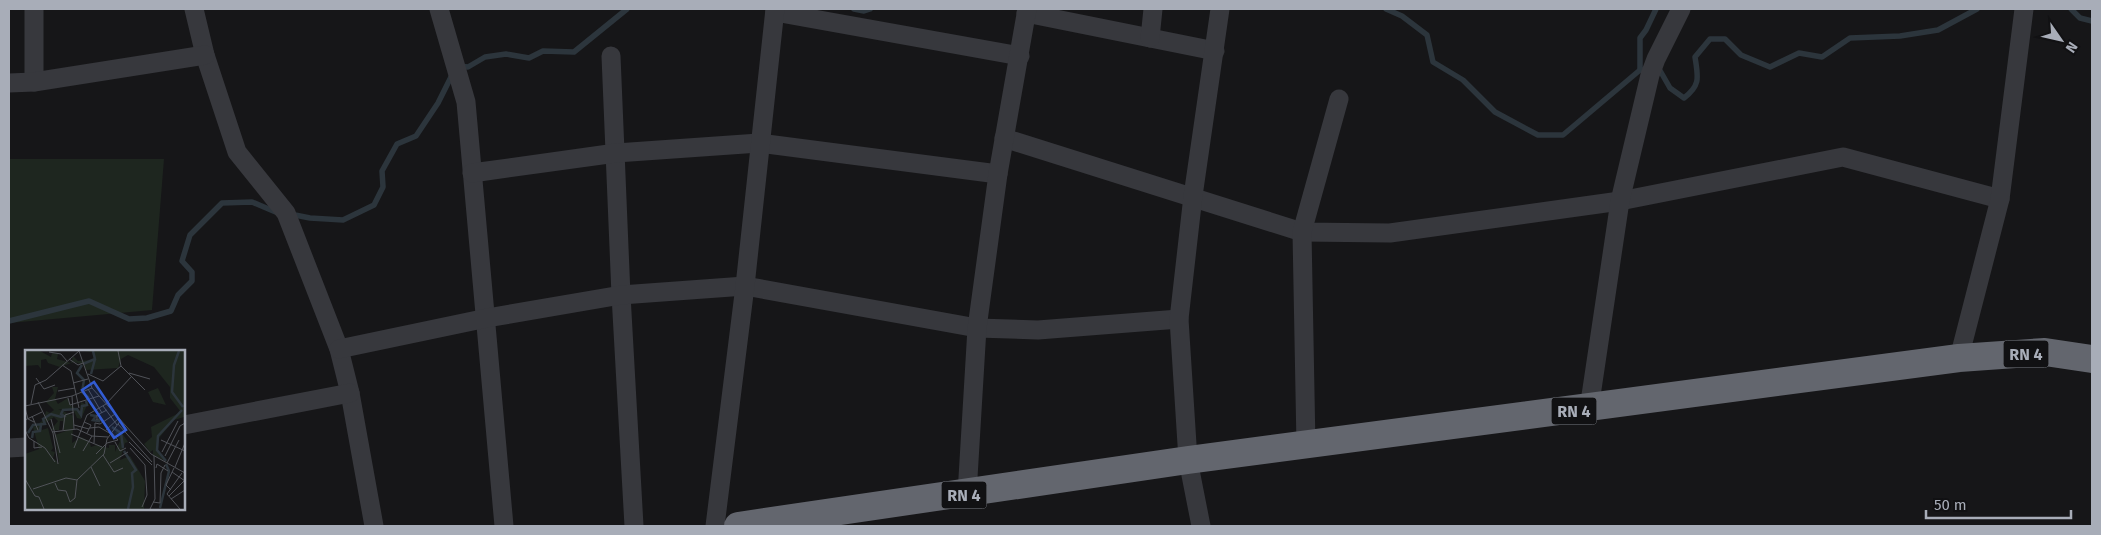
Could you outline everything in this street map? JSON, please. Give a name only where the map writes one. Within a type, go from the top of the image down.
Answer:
[{"type":"highway","name":"RN 4","points":[[738,526],[967,494],[1188,460],[1589,409],[1959,358],[2045,352],[2092,358]]},
{"type":"street","points":[[34,9],[34,82]]},
{"type":"street","points":[[194,9],[205,55],[237,152],[286,213],[339,349],[350,393],[374,526]]},
{"type":"street","points":[[439,9],[466,102],[487,318],[504,526]]},
{"type":"street","points":[[1150,38],[1153,9]]},
{"type":"street","points":[[1201,526],[1188,460],[1179,319],[1193,196],[1220,9]]},
{"type":"street","points":[[1589,409],[1620,201],[1653,67],[1681,9]]},
{"type":"street","points":[[1959,358],[2000,199],[2024,9]]},
{"type":"street","points":[[715,526],[745,286],[759,143],[775,10],[1020,56]]},
{"type":"street","points":[[967,494],[977,328],[998,174],[1020,56],[1026,11],[1215,51]]},
{"type":"street","points":[[9,83],[34,82],[205,55]]},
{"type":"street","points":[[611,56],[621,295],[634,526]]},
{"type":"street","points":[[1306,446],[1302,232],[1340,99]]},
{"type":"street","points":[[1004,138],[1193,196],[1302,232],[1390,233],[1620,201],[1843,157],[2000,199]]},
{"type":"street","points":[[472,172],[616,153],[759,143],[998,174]]},
{"type":"street","points":[[339,349],[487,318],[621,295],[745,286],[977,328],[1038,330],[1179,319]]},
{"type":"street","points":[[185,425],[350,393]]},
{"type":"street","points":[[9,448],[25,447]]},
{"type":"shaded area","points":[[9,159],[164,159],[152,310],[9,323]]},
{"type":"waterway","points":[[458,66],[468,67],[485,57],[506,54],[529,58],[543,51],[574,52],[627,9]]},
{"type":"waterway","points":[[854,9],[864,11],[870,9]]},
{"type":"waterway","points":[[1386,9],[1402,16],[1427,35],[1433,62],[1463,80],[1495,112],[1538,135],[1563,135],[1640,70],[1649,69]]},
{"type":"waterway","points":[[1640,70],[1640,38],[1656,9]]},
{"type":"waterway","points":[[1658,67],[1670,88],[1684,98],[1696,85],[1697,70],[1695,57],[1710,39],[1725,39],[1741,55],[1770,67],[1799,53],[1822,57],[1850,38],[1900,36],[1938,30],[1977,9]]},
{"type":"waterway","points":[[2071,9],[2080,18],[2092,21]]},
{"type":"waterway","points":[[290,214],[310,218],[343,220],[374,205],[383,187],[382,171],[397,144],[416,136],[438,103],[453,73]]},
{"type":"waterway","points":[[9,321],[89,301],[129,319],[147,318],[171,311],[178,295],[192,281],[192,272],[182,261],[190,235],[222,203],[252,202],[278,213]]}]
